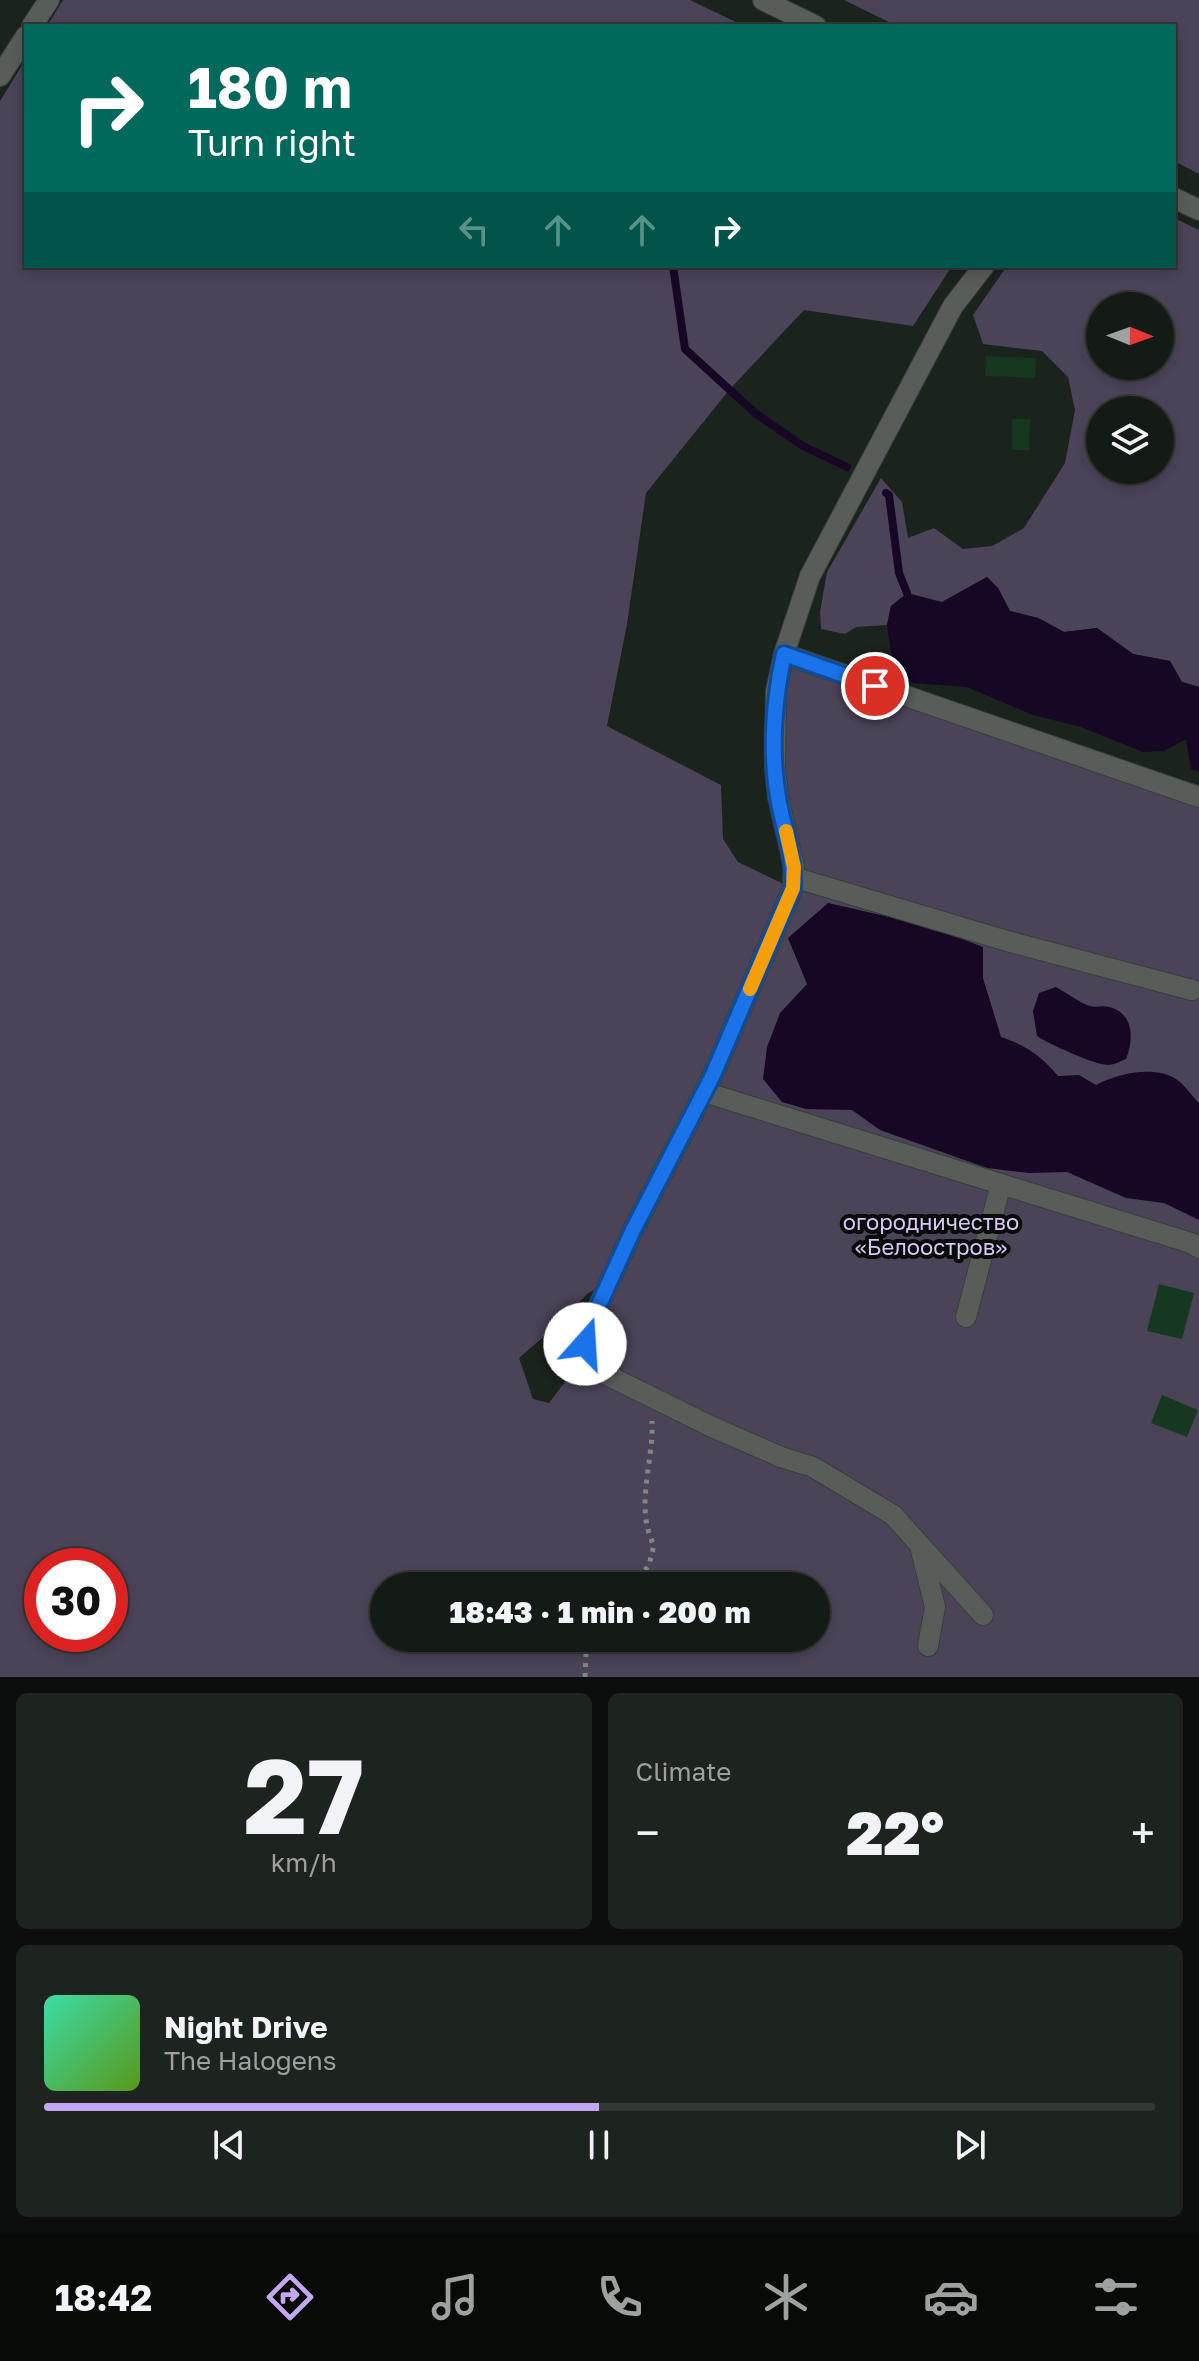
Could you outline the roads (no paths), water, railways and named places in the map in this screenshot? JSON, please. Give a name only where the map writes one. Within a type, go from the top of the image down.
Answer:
[{"type":"street","points":[[33,24],[49,0]]},
{"type":"street","points":[[763,0],[812,24]]},
{"type":"street","points":[[0,76],[24,39]]},
{"type":"street","points":[[1176,199],[1199,210]]},
{"type":"street","points":[[982,268],[953,306],[810,576],[784,654],[776,691],[775,768],[778,797],[794,867],[792,891],[704,1092],[633,1230],[587,1331],[585,1344],[590,1359],[601,1372],[781,1457],[813,1467],[893,1515],[983,1615]]},
{"type":"street","points":[[784,654],[1199,797]]},
{"type":"street","points":[[793,877],[1007,941],[1192,990]]},
{"type":"street","points":[[704,1092],[1199,1248]]},
{"type":"street","points":[[966,1317],[1001,1184]]},
{"type":"street","points":[[919,1542],[935,1607],[928,1646]]},
{"type":"waterway","points":[[673,268],[685,349],[755,413],[803,446],[847,467]]},
{"type":"waterway","points":[[886,493],[889,495],[899,573],[907,593]]},
{"type":"park label","name":"огородничество «Белоостров»","points":[[931,1234]]}]
